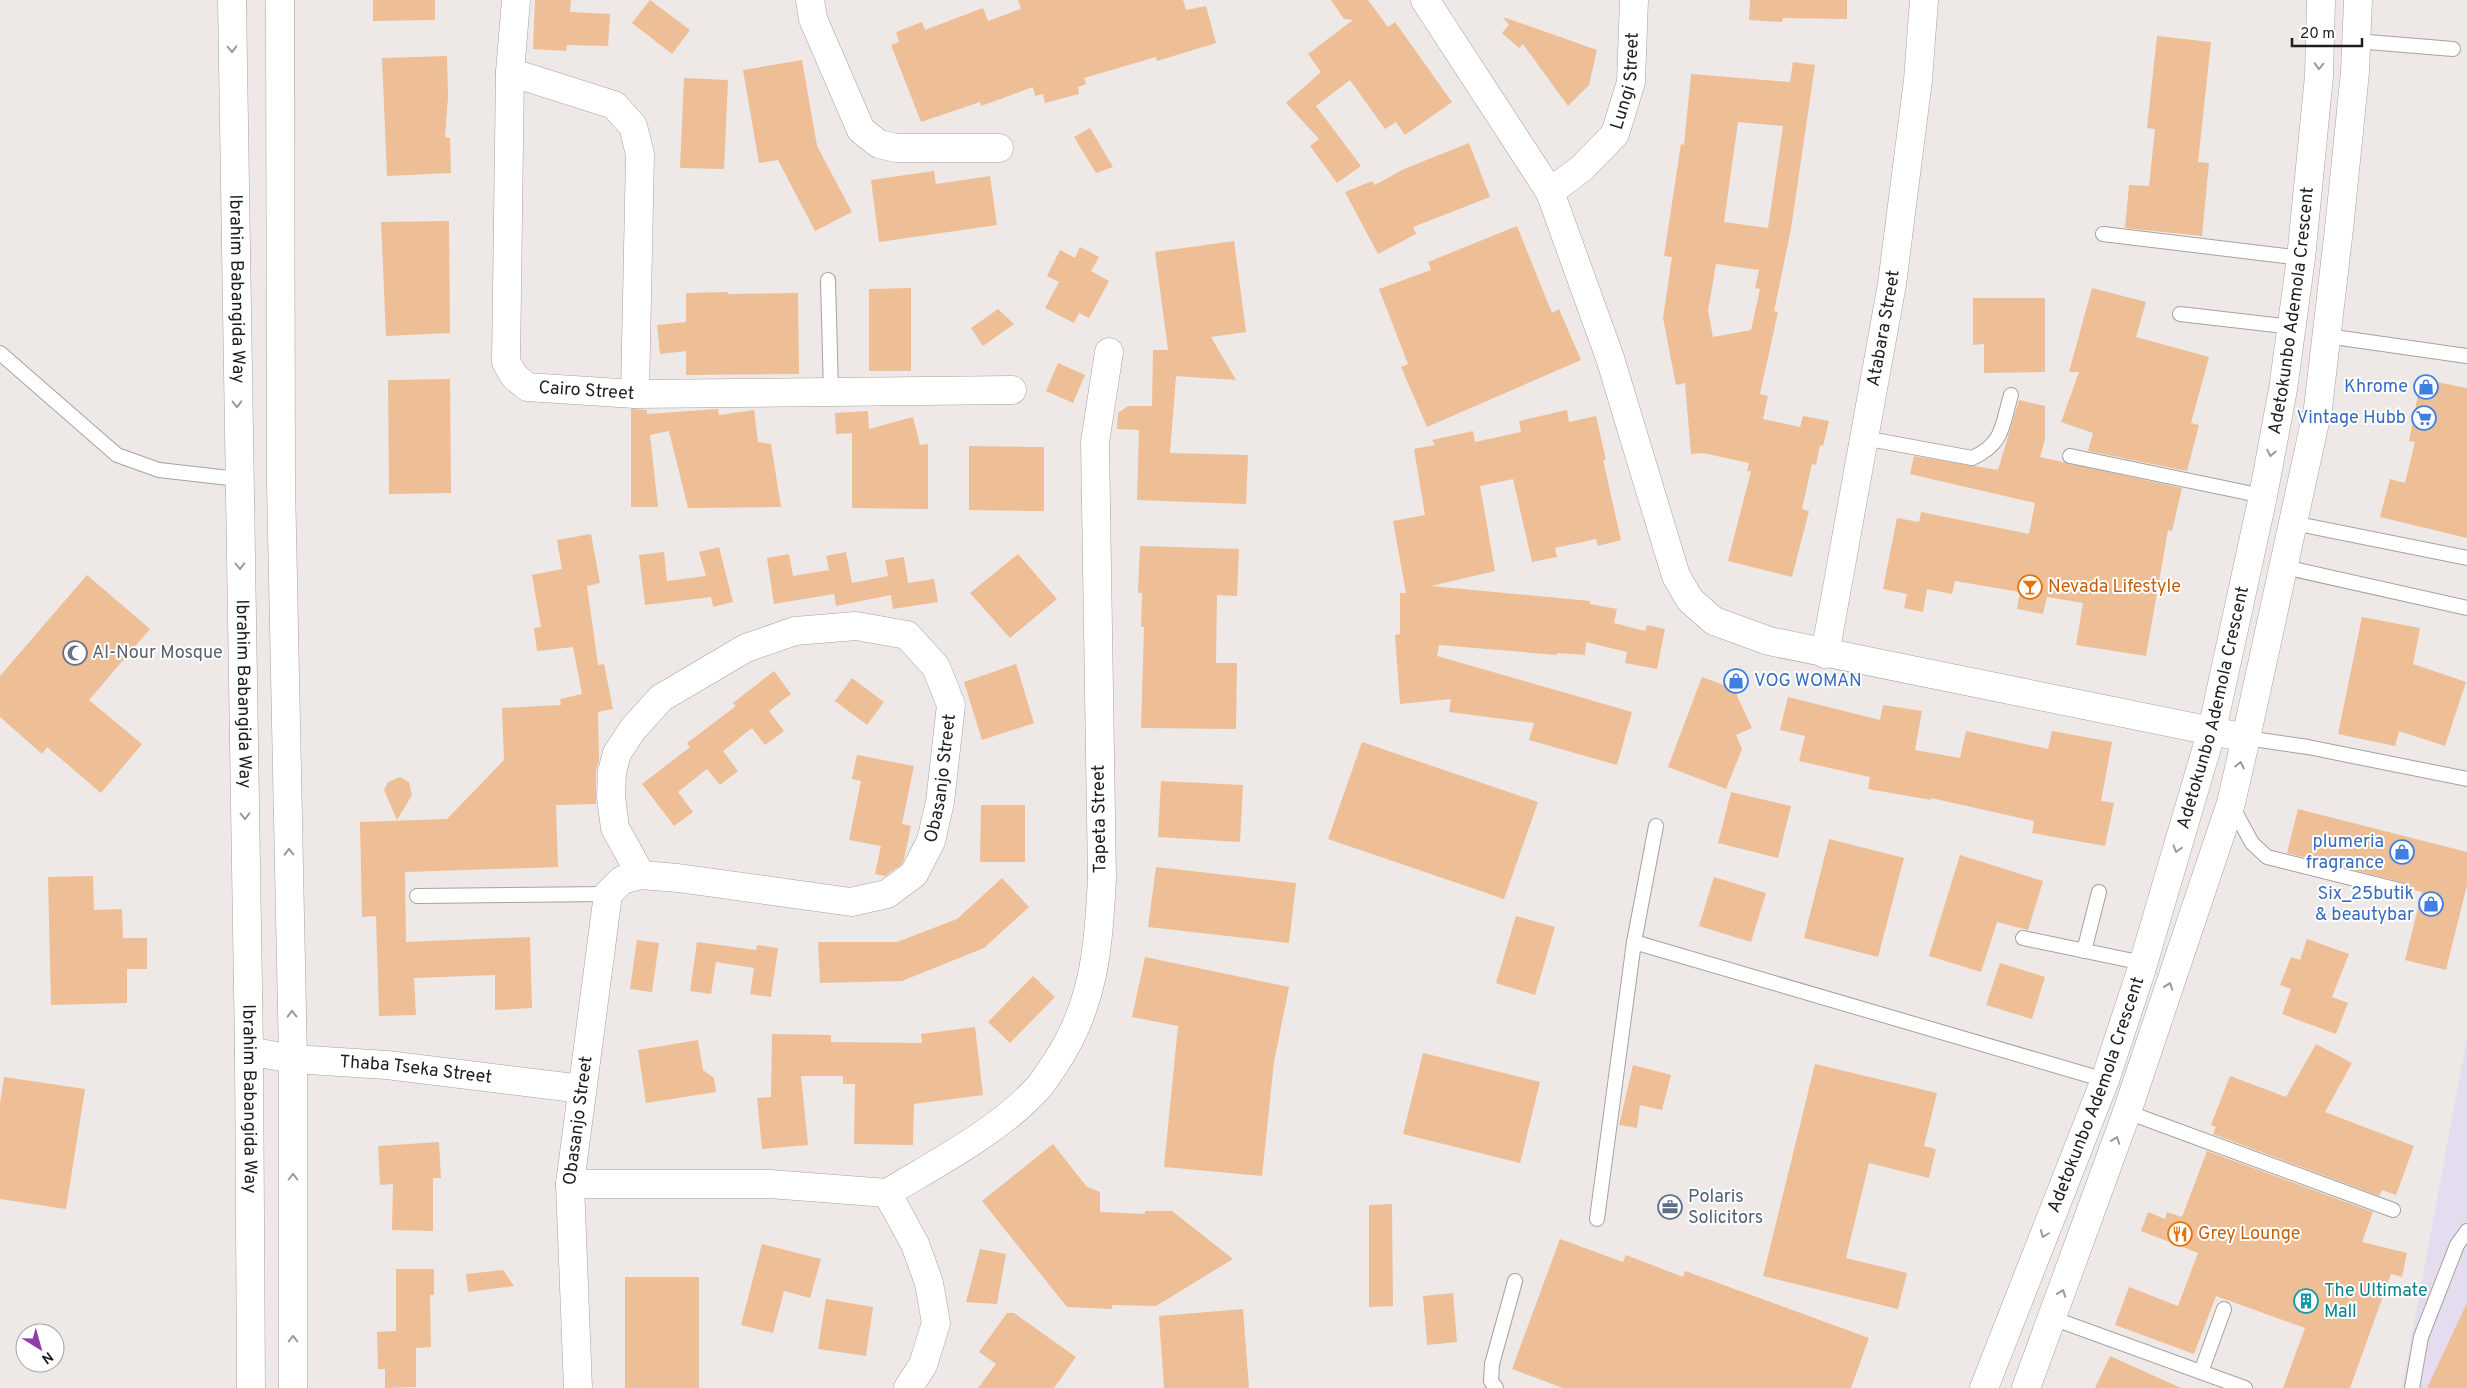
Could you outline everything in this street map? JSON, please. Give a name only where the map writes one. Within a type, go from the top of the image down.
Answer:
[{"type":"street","name":"Ibrahim Babangida Way","points":[[232,0],[238,479],[249,1051],[251,1388]]},
{"type":"street","points":[[280,0],[281,483],[293,1059],[293,1388]]},
{"type":"street","name":"Cairo Street","points":[[516,0],[510,72],[506,362],[514,376],[527,388],[636,394],[1012,390]]},
{"type":"street","points":[[810,0],[817,28],[862,130],[867,135],[879,144],[896,148],[999,148]]},
{"type":"street","points":[[1425,0],[1550,192],[1610,358],[1676,576],[1690,600],[1714,621],[1769,641],[1825,654],[2246,738]]},
{"type":"street","name":"Lungi Street","points":[[1550,192],[1582,168],[1615,134],[1631,82],[1634,0]]},
{"type":"street","name":"Atabara Street","points":[[1825,654],[1892,284],[1918,80],[1924,0]]},
{"type":"street","name":"Adetokunbo Ademola Crescent","points":[[1984,1388],[2105,1080],[2144,963],[2212,730],[2263,496],[2292,327],[2301,258],[2319,76],[2321,0]]},
{"type":"street","name":"Adetokunbo Ademola Crescent","points":[[2026,1388],[2127,1112],[2231,803],[2318,408],[2340,219],[2358,0]]},
{"type":"street","points":[[510,72],[614,105],[633,126],[640,154],[636,394]]},
{"type":"street","name":"Tapeta Street","points":[[887,1193],[980,1137],[1038,1089],[1065,1049],[1086,1000],[1098,946],[1102,878],[1095,442],[1109,352]]},
{"type":"street","name":"Obasanjo Street","points":[[578,1388],[570,1184],[608,894],[622,880],[641,875],[678,878],[851,902],[887,894],[914,874],[932,841],[934,832],[940,802],[951,705],[936,667],[907,636],[856,626],[795,631],[746,648],[660,698],[633,729],[617,753],[612,772],[611,797],[615,828],[641,875]]},
{"type":"street","name":"Thaba Tseka Street","points":[[249,1051],[293,1059],[387,1065],[582,1089]]},
{"type":"street","points":[[570,1184],[770,1184],[887,1193],[915,1244],[929,1283],[936,1323],[923,1365],[908,1388]]},
{"type":"lane","points":[[2356,41],[2453,48]]},
{"type":"lane","points":[[2103,234],[2301,258]]},
{"type":"lane","points":[[828,280],[831,392]]},
{"type":"lane","points":[[2180,314],[2292,327]]},
{"type":"lane","points":[[2327,336],[2467,356]]},
{"type":"lane","points":[[0,353],[117,455],[159,470],[238,479]]},
{"type":"lane","points":[[1864,438],[1972,458],[1986,452],[1999,439],[2011,396]]},
{"type":"lane","points":[[2070,456],[2263,496]]},
{"type":"lane","points":[[2293,523],[2467,558]]},
{"type":"lane","points":[[2284,566],[2467,608]]},
{"type":"lane","points":[[2246,738],[2308,747],[2467,779]]},
{"type":"lane","points":[[2231,803],[2242,828],[2252,843],[2266,856],[2403,891]]},
{"type":"lane","points":[[1597,1219],[1634,942],[1656,826]]},
{"type":"lane","points":[[2084,951],[2098,892]]},
{"type":"lane","points":[[417,896],[608,894]]},
{"type":"lane","points":[[2023,938],[2144,963]]},
{"type":"lane","points":[[1634,942],[2105,1080]]},
{"type":"lane","points":[[2127,1112],[2393,1210]]},
{"type":"lane","points":[[2412,1388],[2422,1337],[2457,1245],[2467,1231]]},
{"type":"lane","points":[[1496,1388],[1491,1381],[1492,1364],[1515,1281]]},
{"type":"lane","points":[[2201,1372],[2224,1309]]},
{"type":"lane","points":[[2052,1318],[2245,1388]]},
{"type":"shaded area","points":[[2467,1037],[2467,1388],[2402,1388]]},
{"type":"building","points":[[373,0],[435,0],[435,20],[373,21]]},
{"type":"building","points":[[535,0],[571,0],[570,12],[610,14],[608,46],[567,45],[566,51],[533,49]]},
{"type":"building","points":[[650,0],[690,30],[672,54],[632,23]]},
{"type":"building","points":[[1018,0],[1183,0],[1186,10],[1206,6],[1216,43],[1157,61],[1156,57],[1084,78],[1086,84],[1078,87],[1079,94],[1045,103],[1043,94],[1035,96],[1033,87],[981,106],[980,102],[921,122],[891,45],[899,42],[896,32],[922,22],[925,30],[983,8],[988,21],[1021,9]]},
{"type":"building","points":[[1331,0],[1368,0],[1388,27],[1395,22],[1452,102],[1405,135],[1396,122],[1385,129],[1350,80],[1316,106],[1361,166],[1337,183],[1310,146],[1319,139],[1286,103],[1321,72],[1308,54],[1353,20],[1344,19]]},
{"type":"building","points":[[1750,0],[1847,0],[1847,19],[1783,18],[1782,22],[1749,20]]},
{"type":"building","points":[[1503,17],[1597,50],[1589,85],[1568,106],[1523,44],[1519,48],[1502,33],[1509,25]]},
{"type":"building","points":[[2157,36],[2211,42],[2198,162],[2209,163],[2202,236],[2125,228],[2129,185],[2149,186],[2155,129],[2147,128]]},
{"type":"building","points":[[447,56],[448,97],[445,137],[450,138],[451,173],[387,176],[382,58]]},
{"type":"building","points":[[802,60],[817,146],[852,212],[815,231],[778,160],[759,163],[743,70]]},
{"type":"building","points":[[1793,62],[1815,65],[1791,229],[1774,311],[1778,312],[1760,394],[1768,396],[1763,419],[1800,427],[1803,416],[1829,421],[1823,446],[1820,445],[1816,465],[1812,464],[1802,509],[1809,511],[1792,577],[1728,561],[1751,471],[1747,471],[1749,463],[1703,453],[1691,454],[1685,383],[1676,385],[1663,318],[1672,257],[1664,256],[1681,144],[1684,145],[1691,74],[1790,82]],"holes":[[[1738,122],[1783,126],[1768,228],[1724,222]],[[1716,264],[1759,270],[1755,288],[1760,289],[1751,330],[1713,337],[1708,311]]]},
{"type":"building","points":[[684,78],[728,80],[724,169],[680,168]]},
{"type":"building","points":[[1090,128],[1113,167],[1096,173],[1074,137]]},
{"type":"building","points":[[1469,143],[1490,197],[1413,227],[1416,234],[1378,254],[1345,192],[1372,181],[1375,185],[1404,169]]},
{"type":"building","points":[[934,171],[936,184],[990,176],[997,225],[879,242],[871,180]]},
{"type":"building","points":[[449,221],[450,333],[386,336],[381,222]]},
{"type":"building","points":[[1517,226],[1552,313],[1559,309],[1581,360],[1427,427],[1401,367],[1408,364],[1379,289],[1431,270],[1428,262]]},
{"type":"building","points":[[1234,241],[1246,332],[1211,337],[1236,380],[1176,376],[1170,453],[1248,455],[1246,504],[1137,500],[1139,430],[1117,429],[1118,413],[1128,406],[1152,406],[1153,350],[1168,350],[1155,252]]},
{"type":"building","points":[[1080,247],[1099,257],[1091,271],[1109,281],[1089,318],[1079,313],[1074,323],[1045,308],[1059,282],[1047,276],[1060,250],[1075,258]]},
{"type":"building","points":[[911,288],[911,371],[869,371],[869,289]]},
{"type":"building","points":[[2092,288],[2146,302],[2136,337],[2209,357],[2191,423],[2199,425],[2187,471],[2088,451],[2093,433],[2061,422],[2079,372],[2069,372]]},
{"type":"building","points":[[728,292],[728,294],[798,293],[799,374],[686,375],[686,351],[660,354],[657,325],[686,322],[686,293]]},
{"type":"building","points":[[1973,298],[2045,298],[2045,372],[1984,373],[1984,344],[1973,345]]},
{"type":"building","points":[[998,309],[1014,324],[983,346],[971,328]]},
{"type":"building","points":[[1058,363],[1085,375],[1073,403],[1046,391]]},
{"type":"building","points":[[450,379],[451,493],[389,494],[388,380]]},
{"type":"building","points":[[2421,379],[2467,388],[2467,538],[2380,517],[2390,479],[2405,483],[2415,442],[2409,441]]},
{"type":"building","points":[[2019,400],[2045,406],[2045,439],[2040,457],[2182,488],[2172,531],[2168,530],[2146,656],[2076,645],[2083,603],[2047,597],[2043,614],[2017,609],[2020,592],[1955,581],[1952,594],[1927,589],[1923,612],[1904,608],[1907,594],[1883,589],[1897,518],[1919,522],[1921,512],[2029,534],[2035,503],[1910,474],[1914,456],[1998,470]]},
{"type":"building","points":[[631,409],[647,410],[647,414],[718,409],[719,415],[754,410],[758,442],[771,444],[781,507],[688,508],[669,431],[650,435],[658,507],[631,507]]},
{"type":"building","points":[[1567,410],[1569,422],[1596,416],[1606,460],[1603,460],[1621,540],[1598,546],[1596,539],[1555,548],[1557,557],[1532,562],[1513,479],[1480,486],[1495,571],[1431,586],[1590,601],[1590,604],[1617,609],[1614,623],[1645,631],[1647,625],[1665,629],[1657,669],[1625,663],[1627,652],[1586,642],[1585,655],[1557,653],[1557,655],[1439,645],[1437,656],[1632,712],[1617,765],[1529,740],[1534,723],[1449,712],[1451,699],[1400,704],[1395,635],[1400,634],[1400,593],[1406,593],[1393,521],[1425,515],[1414,449],[1435,445],[1432,440],[1473,431],[1475,442],[1521,432],[1519,421]]},
{"type":"building","points":[[868,411],[869,429],[913,417],[920,445],[928,444],[928,509],[852,508],[852,433],[836,434],[835,413]]},
{"type":"building","points":[[969,446],[1044,447],[1044,511],[969,510]]},
{"type":"building","points":[[591,534],[600,583],[587,586],[598,665],[604,664],[613,709],[598,712],[599,760],[596,771],[596,804],[556,805],[558,867],[405,872],[406,942],[530,937],[532,1008],[495,1010],[495,975],[414,978],[416,1015],[379,1016],[376,916],[362,917],[360,822],[447,819],[504,760],[502,708],[561,705],[560,699],[582,694],[573,647],[537,651],[534,628],[541,627],[532,575],[562,569],[557,540]]},
{"type":"building","points":[[1140,546],[1239,549],[1237,596],[1217,595],[1216,663],[1237,663],[1236,729],[1141,728],[1144,627],[1141,627],[1142,593],[1138,593]]},
{"type":"building","points":[[719,547],[733,602],[713,607],[711,597],[645,605],[639,555],[664,552],[667,581],[706,576],[699,552]]},
{"type":"building","points":[[846,552],[852,583],[888,576],[885,560],[904,557],[908,583],[934,579],[938,602],[893,609],[891,595],[836,606],[834,594],[774,604],[767,558],[789,554],[793,576],[829,570],[826,556]]},
{"type":"building","points":[[1018,554],[1057,599],[1010,638],[970,593]]},
{"type":"building","name":"Al-Nour Mosque","points":[[87,575],[150,629],[89,700],[142,744],[101,793],[47,747],[42,754],[0,717],[0,676]]},
{"type":"building","points":[[2362,617],[2420,628],[2413,664],[2466,682],[2445,746],[2399,731],[2395,746],[2338,734]]},
{"type":"building","points":[[1016,664],[1034,723],[982,740],[964,682]]},
{"type":"building","points":[[774,671],[791,694],[769,711],[784,731],[765,745],[752,728],[723,751],[738,771],[720,785],[707,769],[678,792],[693,812],[674,826],[642,784],[690,747],[687,743],[736,706],[733,703]]},
{"type":"building","points":[[1702,677],[1734,689],[1752,728],[1736,735],[1742,749],[1726,789],[1668,767]]},
{"type":"building","points":[[852,678],[884,702],[867,725],[835,701]]},
{"type":"building","points":[[1788,697],[1880,720],[1883,705],[1922,711],[1915,750],[1960,758],[1966,731],[2048,749],[2052,731],[2112,742],[2101,801],[2114,803],[2105,846],[2032,833],[2034,821],[1931,798],[1931,800],[1868,789],[1870,777],[1799,761],[1805,736],[1780,730]]},
{"type":"building","points":[[1362,742],[1538,802],[1504,899],[1328,839]]},
{"type":"building","points":[[857,755],[914,766],[902,824],[911,826],[904,859],[902,864],[885,876],[875,874],[881,846],[849,840],[861,781],[852,779]]},
{"type":"building","points":[[400,777],[409,782],[412,795],[397,820],[384,790],[388,782]]},
{"type":"building","points":[[1161,781],[1243,785],[1240,842],[1158,837]]},
{"type":"building","points":[[1731,792],[1791,806],[1778,858],[1718,843]]},
{"type":"building","points":[[981,805],[1025,805],[1025,862],[980,862]]},
{"type":"building","points":[[2298,809],[2467,852],[2467,885],[2446,970],[2405,960],[2422,892],[2411,889],[2405,883],[2287,853]]},
{"type":"building","points":[[1829,839],[1904,858],[1878,957],[1804,938]]},
{"type":"building","points":[[1960,855],[2043,881],[2028,930],[1997,922],[1981,972],[1929,956]]},
{"type":"building","points":[[1156,867],[1296,883],[1289,943],[1148,927]]},
{"type":"building","points":[[93,876],[94,910],[122,909],[123,938],[147,938],[147,969],[127,969],[127,1003],[51,1005],[48,877]]},
{"type":"building","points":[[1714,877],[1766,893],[1751,942],[1699,926]]},
{"type":"building","points":[[1002,878],[1029,907],[984,948],[902,981],[820,983],[818,942],[897,942],[957,919]]},
{"type":"building","points":[[1516,916],[1555,927],[1535,995],[1496,983]]},
{"type":"building","points":[[2307,939],[2349,954],[2332,997],[2348,1003],[2336,1034],[2282,1014],[2291,989],[2280,985],[2291,957],[2300,960]]},
{"type":"building","points":[[637,940],[659,943],[652,992],[630,989]]},
{"type":"building","points":[[697,942],[756,950],[757,945],[778,948],[771,997],[750,994],[754,968],[716,962],[711,994],[690,991]]},
{"type":"building","points":[[1145,957],[1289,987],[1274,1062],[1262,1176],[1164,1167],[1178,1026],[1132,1017]]},
{"type":"building","points":[[2000,963],[2045,977],[2032,1019],[1986,1005]]},
{"type":"building","points":[[1033,976],[1055,997],[1010,1043],[988,1022]]},
{"type":"building","points":[[975,1027],[983,1095],[914,1104],[913,1145],[854,1144],[855,1084],[843,1084],[843,1076],[801,1076],[808,1145],[762,1149],[757,1098],[771,1097],[772,1034],[831,1035],[831,1042],[922,1043],[921,1034]]},
{"type":"building","points":[[698,1040],[703,1070],[714,1078],[716,1092],[646,1103],[638,1050]]},
{"type":"building","points":[[2316,1044],[2352,1063],[2325,1112],[2414,1146],[2396,1195],[2382,1190],[2379,1196],[2213,1134],[2216,1127],[2211,1125],[2230,1076],[2286,1097]]},
{"type":"building","points":[[1423,1053],[1540,1082],[1520,1163],[1403,1134]]},
{"type":"building","points":[[1815,1064],[1937,1093],[1924,1146],[1936,1149],[1929,1178],[1869,1163],[1846,1258],[1907,1273],[1898,1309],[1763,1276]]},
{"type":"building","points":[[1633,1065],[1671,1075],[1662,1110],[1640,1105],[1637,1128],[1619,1125]]},
{"type":"building","points":[[4,1077],[85,1089],[66,1209],[0,1199],[0,1104]]},
{"type":"building","points":[[439,1142],[441,1178],[433,1178],[433,1231],[392,1230],[393,1184],[380,1185],[378,1146]]},
{"type":"building","points":[[1053,1144],[1087,1187],[1100,1192],[1100,1212],[1145,1214],[1145,1211],[1172,1211],[1233,1259],[1156,1306],[1112,1305],[1112,1309],[1067,1307],[982,1201]]},
{"type":"building","points":[[2207,1151],[2373,1212],[2362,1242],[2407,1253],[2402,1277],[2391,1274],[2350,1388],[2283,1388],[2305,1328],[2216,1296],[2194,1354],[2115,1325],[2129,1287],[2178,1306],[2198,1253],[2141,1231],[2148,1212],[2165,1219],[2167,1212],[2182,1217]]},
{"type":"building","points":[[1392,1204],[1393,1306],[1369,1307],[1369,1205]]},
{"type":"building","points":[[1560,1239],[1623,1262],[1626,1255],[1683,1277],[1685,1271],[1869,1338],[1851,1388],[1563,1388],[1512,1369]]},
{"type":"building","points":[[762,1244],[821,1259],[810,1298],[784,1291],[773,1333],[741,1325]]},
{"type":"building","points":[[980,1249],[1006,1254],[997,1304],[966,1302]]},
{"type":"building","points":[[396,1269],[434,1269],[434,1295],[430,1295],[431,1347],[416,1348],[416,1387],[385,1388],[385,1369],[378,1369],[377,1332],[396,1331]]},
{"type":"building","points":[[503,1270],[514,1286],[468,1292],[466,1274]]},
{"type":"building","points":[[625,1277],[699,1277],[699,1388],[625,1388]]},
{"type":"building","points":[[1453,1293],[1457,1342],[1427,1345],[1423,1296]]},
{"type":"building","points":[[826,1299],[873,1307],[866,1356],[818,1349]]},
{"type":"building","points":[[2467,1303],[2467,1388],[2427,1388]]},
{"type":"building","points":[[1243,1309],[1249,1388],[1164,1388],[1159,1316]]},
{"type":"building","points":[[1007,1313],[1014,1313],[1076,1357],[1054,1388],[978,1388],[996,1364],[979,1352]]},
{"type":"building","points":[[2110,1356],[2181,1388],[2095,1388]]},
{"type":"place","name":"Khrome","points":[[2426,387]]},
{"type":"place","name":"Vintage Hubb","points":[[2424,418]]},
{"type":"place","name":"Nevada Lifestyle","points":[[2030,587]]},
{"type":"place","name":"Al-Nour Mosque","points":[[75,653]]},
{"type":"place","name":"VOG WOMAN","points":[[1736,681]]},
{"type":"place","name":"plumeria fragrance","points":[[2402,852]]},
{"type":"place","name":"Six_25butik & beautybar","points":[[2431,904]]},
{"type":"place","name":"Polaris Solicitors","points":[[1670,1207]]},
{"type":"place","name":"Grey Lounge","points":[[2180,1234]]},
{"type":"place","name":"The Ultimate Mall","points":[[2306,1301]]}]
